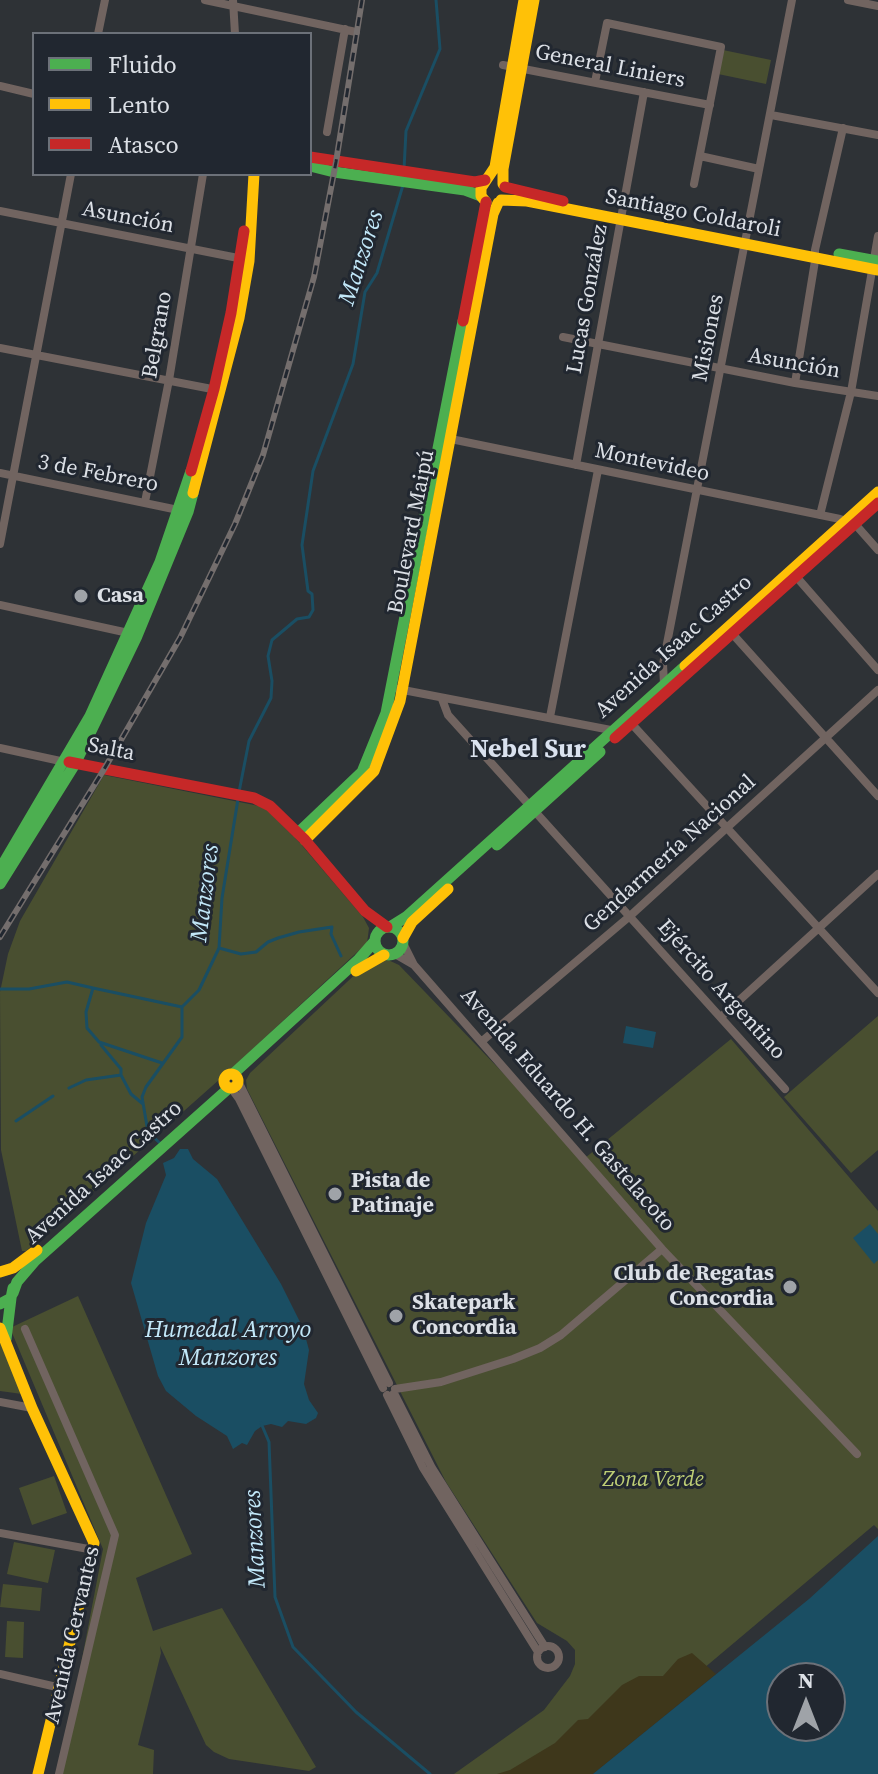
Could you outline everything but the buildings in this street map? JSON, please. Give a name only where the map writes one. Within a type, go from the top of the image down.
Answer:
[{"type":"main road","points":[[524,0],[495,167],[481,188],[492,200],[505,193],[503,169],[513,67],[534,0]]},
{"type":"main road","name":"Santiago Coldaroli","points":[[312,157],[465,190],[492,200],[527,201],[876,265]]},
{"type":"main road","name":"Santiago Coldaroli","points":[[312,166],[475,182],[487,180]]},
{"type":"main road","points":[[245,260],[246,176]]},
{"type":"main road","points":[[1,877],[70,763],[133,634],[184,511],[239,318],[254,176]]},
{"type":"main road","points":[[487,180],[498,179],[504,186]]},
{"type":"main road","name":"Santiago Coldaroli","points":[[504,186],[621,217]]},
{"type":"main road","name":"Boulevard Maipú","points":[[302,836],[362,772],[397,688],[493,214],[492,200]]},
{"type":"main road","name":"Avenida Isaac Castro","points":[[388,927],[406,917],[532,808],[850,522],[878,492]]},
{"type":"main road","name":"Avenida Isaac Castro","points":[[850,522],[878,503]]},
{"type":"main road","name":"Avenida Isaac Castro","points":[[629,720],[664,684],[729,631]]},
{"type":"main road","name":"Salta","points":[[70,763],[254,798],[270,806],[302,836]]},
{"type":"main road","name":"Avenida Isaac Castro","points":[[403,940],[412,922],[532,808]]},
{"type":"main road","points":[[302,836],[365,911],[397,930],[403,940],[389,955],[377,950],[365,911]]},
{"type":"main road","points":[[375,939],[388,927]]},
{"type":"main road","name":"Avenida Isaac Castro","points":[[232,1082],[359,959],[375,939]]},
{"type":"main road","name":"Avenida Isaac Castro","points":[[8,1298],[27,1269],[173,1133],[363,965],[389,955]]},
{"type":"main road","name":"Avenida Isaac Castro","points":[[0,1272],[25,1260],[128,1174]]},
{"type":"main road","points":[[0,1272],[10,1278],[3,1334],[32,1408],[94,1543],[38,1774]]},
{"type":"street","points":[[98,32],[105,0]]},
{"type":"street","points":[[205,0],[233,3],[356,32]]},
{"type":"street","name":"Misiones","points":[[664,684],[663,664],[792,0]]},
{"type":"street","points":[[848,0],[878,6]]},
{"type":"street","points":[[233,3],[235,32]]},
{"type":"street","points":[[595,82],[607,23],[721,47],[694,184]]},
{"type":"street","points":[[327,132],[345,29]]},
{"type":"street","name":"General Liniers","points":[[513,67],[710,105]]},
{"type":"street","points":[[0,86],[32,94]]},
{"type":"street","name":"Lucas González","points":[[576,465],[644,92]]},
{"type":"street","points":[[771,115],[878,135]]},
{"type":"street","points":[[795,383],[815,256],[843,128]]},
{"type":"street","points":[[700,156],[759,169]]},
{"type":"street","points":[[0,544],[71,176]]},
{"type":"street","name":"Belgrano","points":[[145,502],[203,176]]},
{"type":"street","name":"Asunción","points":[[0,211],[245,260]]},
{"type":"street","points":[[820,515],[851,392],[876,265],[878,236]]},
{"type":"street","name":"Asunción","points":[[563,337],[795,383],[878,396]]},
{"type":"street","points":[[0,348],[218,390]]},
{"type":"street","name":"Montevideo","points":[[446,437],[850,522]]},
{"type":"street","points":[[550,717],[598,470]]},
{"type":"street","name":"3 de Febrero","points":[[0,473],[184,511]]},
{"type":"street","points":[[850,522],[878,550]]},
{"type":"street","points":[[793,573],[878,670]]},
{"type":"street","points":[[0,605],[133,634]]},
{"type":"street","points":[[729,631],[878,796]]},
{"type":"street","points":[[397,688],[617,731]]},
{"type":"street","name":"Gendarmería Nacional","points":[[481,1042],[630,916],[878,690]]},
{"type":"street","name":"Ejército Argentino","points":[[442,699],[448,715],[785,1089]]},
{"type":"street","points":[[629,720],[878,993]]},
{"type":"street","name":"Salta","points":[[0,748],[70,763]]},
{"type":"street","points":[[721,1017],[878,874]]},
{"type":"street","name":"Avenida Eduardo H. Gastelacoto","points":[[403,940],[414,965],[662,1249],[857,1454]]},
{"type":"street","name":"Avenida Eduardo H. Gastelacoto","points":[[389,955],[414,965]]},
{"type":"street","points":[[232,1082],[432,1468],[542,1650]]},
{"type":"street","points":[[390,1390],[441,1382],[540,1348],[561,1335],[662,1249]]},
{"type":"street","name":"Avenida Cervantes","points":[[25,1329],[115,1535],[59,1774]]},
{"type":"street","points":[[0,1402],[32,1408]]},
{"type":"street","points":[[0,1533],[94,1550]]},
{"type":"street","points":[[0,1674],[61,1688]]},
{"type":"green space","points":[[723,50],[771,60],[766,84],[718,74]]},
{"type":"green space","points":[[104,775],[259,806],[268,811],[300,843],[363,917],[369,928],[367,943],[224,1072],[220,1079],[26,1251],[22,1251],[1,1150],[0,992],[8,954],[20,921]]},
{"type":"green space","name":"Zona Verde","points":[[386,959],[399,965],[585,1158],[731,1039],[878,1211],[878,1529],[874,1525],[697,1674],[571,1774],[454,1774],[544,1710],[570,1676],[575,1664],[575,1650],[567,1641],[537,1623],[446,1482],[247,1089],[246,1080],[250,1073],[363,967]]},
{"type":"green space","points":[[878,1016],[878,1150],[851,1173],[784,1097]]},
{"type":"green space","points":[[78,1296],[192,1554],[136,1578],[153,1631],[222,1608],[316,1767],[309,1771],[229,1759],[214,1752],[206,1745],[160,1646],[161,1653],[138,1745],[154,1750],[153,1774],[60,1774],[103,1549],[10,1328]]},
{"type":"green space","points":[[0,1342],[22,1394],[0,1391]]},
{"type":"green space","points":[[54,1476],[67,1513],[32,1525],[19,1488]]},
{"type":"green space","points":[[14,1542],[55,1550],[48,1583],[7,1574]]},
{"type":"green space","points":[[3,1584],[42,1588],[40,1611],[0,1607]]},
{"type":"green space","points":[[7,1621],[24,1622],[23,1658],[5,1657]]},
{"type":"sand","points":[[692,1653],[716,1674],[593,1774],[497,1774],[510,1770],[555,1743],[578,1720],[588,1719],[622,1685],[639,1676],[663,1676],[678,1659]]},
{"type":"water","points":[[626,1026],[656,1032],[653,1048],[623,1043]]},
{"type":"water","name":"Humedal Arroyo Manzores","points":[[180,1149],[188,1149],[193,1159],[217,1179],[281,1284],[303,1328],[309,1350],[304,1384],[309,1400],[318,1413],[316,1418],[306,1424],[288,1421],[282,1427],[271,1424],[262,1426],[247,1445],[242,1443],[233,1449],[227,1436],[166,1391],[158,1376],[131,1283],[146,1223],[166,1175],[163,1163],[174,1158]]},
{"type":"water","points":[[870,1224],[878,1234],[878,1260],[874,1264],[853,1238]]},
{"type":"water","points":[[878,1536],[878,1774],[593,1774],[809,1599]]},
{"type":"waterway","name":"Manzores","points":[[404,169],[406,131],[440,49],[436,0]]},
{"type":"waterway","name":"Manzores","points":[[239,792],[249,741],[271,698],[268,656],[272,640],[297,619],[309,617],[313,610],[302,545],[313,471],[353,364],[365,292],[377,273],[403,185]]},
{"type":"waterway","name":"Manzores","points":[[162,1145],[148,1132],[142,1097],[182,1037],[182,1007],[199,990],[219,948],[222,898],[238,799]]},
{"type":"waterway","points":[[219,948],[241,954],[256,952],[278,938],[332,927],[331,934],[341,956]]},
{"type":"waterway","points":[[0,989],[29,989],[67,982],[93,988],[86,1012],[87,1028],[99,1042],[162,1063]]},
{"type":"waterway","points":[[93,988],[182,1007]]},
{"type":"waterway","points":[[101,1045],[121,1069],[121,1074]]},
{"type":"waterway","points":[[69,1088],[86,1080],[121,1075],[131,1094],[143,1104]]},
{"type":"waterway","points":[[16,1121],[53,1096]]},
{"type":"waterway","name":"Manzores","points":[[261,1423],[269,1442],[275,1597],[293,1647],[356,1712],[430,1774]]},
{"type":"railway","points":[[0,937],[103,771],[180,638],[235,524],[263,455],[314,277],[362,0]]},
{"type":"traffic: fast","points":[[312,166],[465,190],[481,196]]},
{"type":"traffic: fast","points":[[839,254],[878,261]]},
{"type":"traffic: fast","points":[[298,833],[362,772],[386,713],[463,321]]},
{"type":"traffic: fast","points":[[0,869],[90,716],[160,562],[191,471]]},
{"type":"traffic: fast","points":[[0,884],[75,764],[137,636],[193,493]]},
{"type":"traffic: fast","points":[[390,927],[406,917],[685,666]]},
{"type":"traffic: fast","points":[[497,845],[600,752]]},
{"type":"traffic: fast","points":[[389,927],[399,931],[403,941],[399,951],[389,955],[379,951],[375,941],[379,931],[389,927]]},
{"type":"traffic: fast","points":[[233,1074],[374,942]]},
{"type":"traffic: fast","points":[[13,1293],[17,1282],[35,1261],[229,1088]]},
{"type":"traffic: fast","points":[[0,1304],[11,1298],[13,1288]]},
{"type":"traffic: fast","points":[[6,1339],[11,1298]]},
{"type":"traffic: slow","points":[[486,202],[481,196],[481,188],[495,167],[524,0]]},
{"type":"traffic: slow","points":[[503,184],[503,169],[534,0]]},
{"type":"traffic: slow","points":[[193,493],[239,318],[249,261],[254,176]]},
{"type":"traffic: slow","points":[[501,200],[527,201],[878,270]]},
{"type":"traffic: slow","points":[[305,840],[374,771],[400,701],[493,214],[498,203]]},
{"type":"traffic: slow","points":[[685,666],[878,492]]},
{"type":"traffic: slow","points":[[403,938],[412,922],[448,889]]},
{"type":"traffic: slow","points":[[356,971],[384,955]]},
{"type":"traffic: slow","points":[[231,1074],[238,1081],[231,1088],[224,1081],[231,1074]]},
{"type":"traffic: slow","points":[[0,1272],[13,1268],[37,1250]]},
{"type":"traffic: slow","points":[[0,1328],[32,1408],[94,1543],[38,1774]]},
{"type":"traffic: jam","points":[[312,157],[475,182],[485,180]]},
{"type":"traffic: jam","points":[[505,187],[563,201]]},
{"type":"traffic: jam","points":[[463,321],[486,202]]},
{"type":"traffic: jam","points":[[191,471],[231,313],[244,231]]},
{"type":"traffic: jam","points":[[615,738],[878,503]]},
{"type":"traffic: jam","points":[[69,762],[254,798],[270,806],[305,840],[365,911],[387,927]]},
{"type":"place","name":"Casa","points":[[81,596]]},
{"type":"place","name":"Pista de Patinaje","points":[[335,1194]]},
{"type":"place","name":"Club de Regatas Concordia","points":[[790,1287]]},
{"type":"place","name":"Skatepark Concordia","points":[[396,1316]]},
{"type":"district","name":"Nebel Sur","points":[[528,750]]}]
